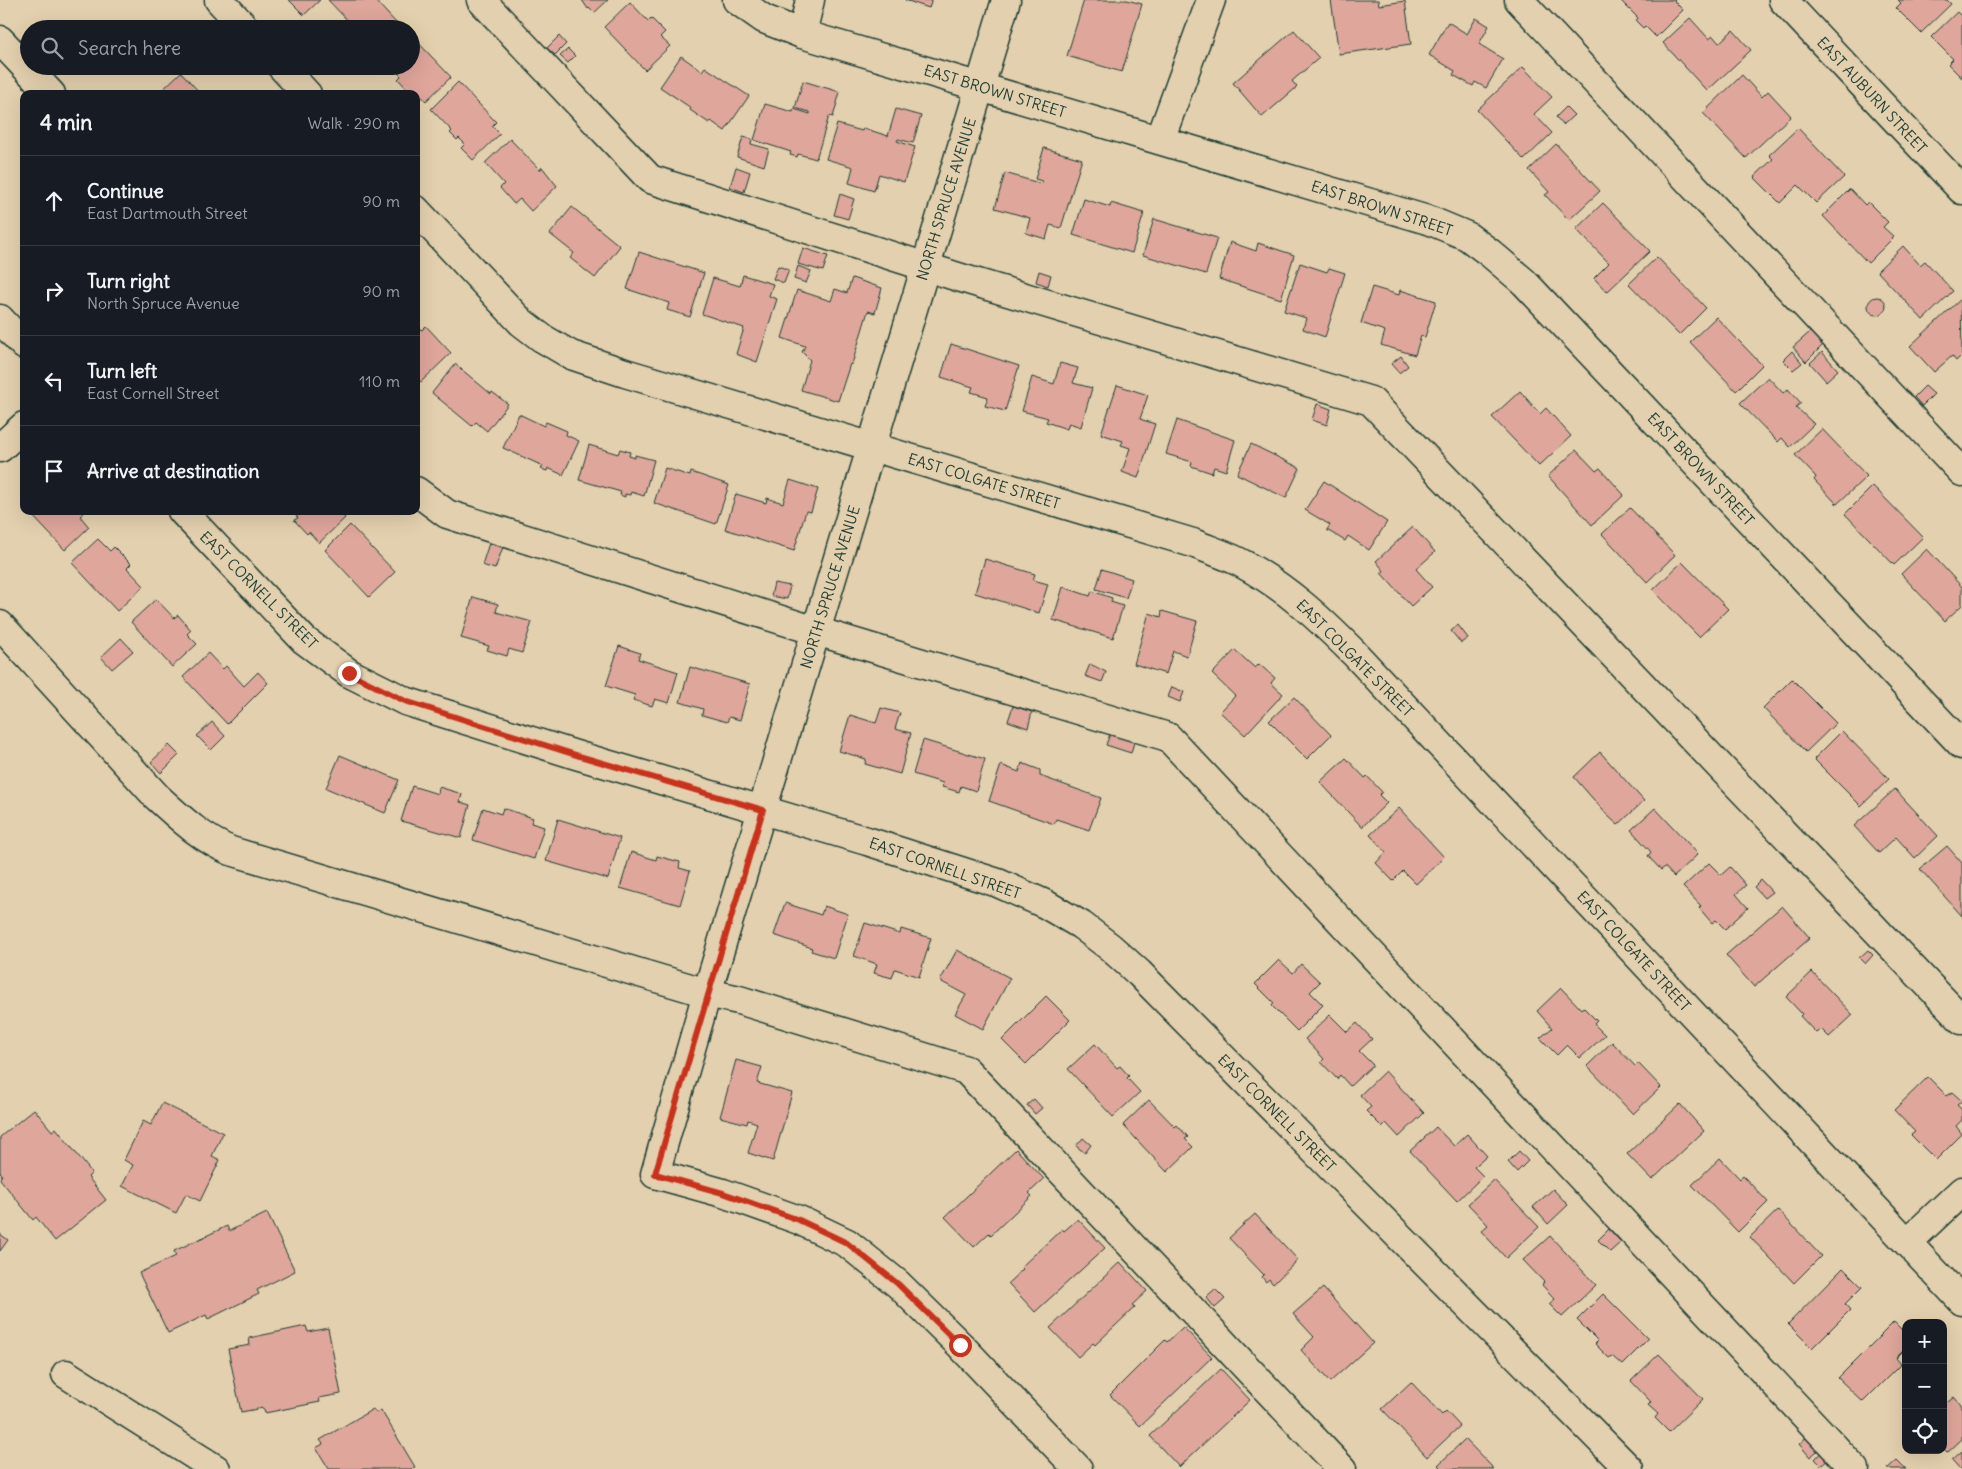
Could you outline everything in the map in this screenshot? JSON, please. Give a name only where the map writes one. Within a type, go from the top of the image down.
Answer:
[{"type":"street","points":[[219,0],[238,20]]},
{"type":"street","points":[[481,0],[650,179],[926,266],[1371,401],[1962,1020]]},
{"type":"street","name":"EAST BROWN STREET","points":[[737,0],[764,19],[802,34],[1431,221],[1467,236],[1524,282],[1962,745]]},
{"type":"street","points":[[802,34],[810,0]]},
{"type":"street","name":"NORTH SPRUCE AVENUE","points":[[1006,0],[655,1174],[723,1193],[799,1220],[847,1243],[898,1284],[1078,1469]]},
{"type":"street","points":[[1160,140],[1211,0]]},
{"type":"street","points":[[1518,0],[1962,472]]},
{"type":"street","name":"EAST AUBURN STREET","points":[[1783,0],[1962,190]]},
{"type":"street","points":[[0,40],[20,61]]},
{"type":"street","points":[[33,75],[47,90]]},
{"type":"street","points":[[289,75],[303,90]]},
{"type":"street","name":"EAST COLGATE STREET","points":[[420,214],[521,322],[542,338],[572,355],[625,373],[1193,543],[1242,563],[1280,586],[1314,612],[1354,653],[1962,1301]]},
{"type":"street","points":[[0,320],[20,341]]},
{"type":"street","points":[[0,448],[20,430]]},
{"type":"street","points":[[420,494],[447,514],[816,631],[1168,737],[1855,1469]]},
{"type":"street","name":"EAST CORNELL STREET","points":[[186,515],[304,640],[349,673],[405,701],[585,758],[763,810],[998,883],[1045,904],[1080,925],[1110,947],[1139,973],[1629,1469]]},
{"type":"street","points":[[0,625],[157,797],[212,843],[231,852],[708,993],[739,1000],[966,1070],[1342,1469]]},
{"type":"street","points":[[1908,1242],[1962,1191]]},
{"type":"street","points":[[66,1374],[216,1469]]},
{"type":"building","points":[[289,0],[320,0],[304,15]]},
{"type":"building","points":[[328,0],[375,0],[393,20],[347,20]]},
{"type":"building","points":[[582,0],[608,0],[594,13],[588,9]]},
{"type":"building","points":[[905,0],[932,0],[929,8]]},
{"type":"building","points":[[1084,0],[1127,0],[1142,4],[1122,72],[1067,56]]},
{"type":"building","points":[[1331,0],[1378,0],[1379,5],[1405,1],[1411,44],[1339,54]]},
{"type":"building","points":[[1620,0],[1675,0],[1683,10],[1656,37],[1645,26],[1643,28],[1636,21],[1638,18]]},
{"type":"building","points":[[1898,0],[1947,0],[1951,4],[1921,33],[1896,8],[1901,3]]},
{"type":"building","points":[[630,2],[648,21],[651,18],[665,32],[660,37],[670,46],[645,70],[604,27]]},
{"type":"building","points":[[1957,12],[1962,17],[1962,78],[1948,64],[1953,59],[1931,37]]},
{"type":"building","points":[[1476,18],[1489,26],[1479,44],[1503,59],[1486,88],[1475,82],[1473,86],[1453,75],[1455,71],[1429,55],[1448,22],[1467,34]]},
{"type":"building","points":[[1690,18],[1709,39],[1713,36],[1719,43],[1733,30],[1751,50],[1707,91],[1663,43]]},
{"type":"building","points":[[1294,30],[1319,58],[1292,81],[1297,87],[1262,117],[1233,83]]},
{"type":"building","points":[[559,36],[566,44],[555,55],[547,48]]},
{"type":"building","points":[[420,44],[451,77],[426,101],[420,95],[420,90],[408,90],[398,79],[401,76],[420,75]]},
{"type":"building","points":[[568,49],[575,56],[568,63],[560,56]]},
{"type":"building","points":[[681,56],[702,71],[705,67],[749,96],[725,131],[711,121],[709,123],[660,87]]},
{"type":"building","points":[[1523,67],[1552,97],[1534,114],[1552,133],[1524,160],[1477,110]]},
{"type":"building","points":[[178,75],[184,75],[197,90],[162,90]]},
{"type":"building","points":[[1742,75],[1762,97],[1768,91],[1791,116],[1746,158],[1703,113]]},
{"type":"building","points":[[803,81],[840,92],[833,117],[829,116],[816,159],[798,154],[797,157],[790,155],[791,152],[754,140],[765,104],[793,112],[794,109],[810,114],[810,112],[795,108]]},
{"type":"building","points":[[458,82],[496,122],[492,126],[500,134],[473,160],[461,148],[465,144],[459,138],[457,140],[450,133],[452,131],[431,109]]},
{"type":"building","points":[[1566,107],[1574,115],[1563,125],[1556,117]]},
{"type":"building","points":[[896,109],[921,116],[913,143],[898,139],[897,141],[915,147],[904,182],[879,174],[874,191],[849,183],[853,167],[826,159],[837,124],[862,131],[863,128],[888,136]]},
{"type":"building","points":[[1798,128],[1844,177],[1816,203],[1798,185],[1780,203],[1754,177],[1773,159],[1769,155]]},
{"type":"building","points":[[743,137],[752,139],[751,144],[769,149],[764,166],[737,157]]},
{"type":"building","points":[[510,139],[540,170],[542,167],[557,186],[531,211],[520,199],[514,204],[500,188],[504,184],[485,163]]},
{"type":"building","points":[[1556,144],[1600,191],[1569,220],[1545,195],[1549,192],[1529,170]]},
{"type":"building","points":[[1044,148],[1082,159],[1061,228],[1050,225],[1046,239],[1026,233],[1030,218],[995,208],[1005,173],[1042,184],[1042,181],[1035,179]]},
{"type":"building","points":[[736,167],[750,172],[744,192],[730,187]]},
{"type":"building","points":[[1850,189],[1865,205],[1868,202],[1888,222],[1883,227],[1894,237],[1868,263],[1823,216]]},
{"type":"building","points":[[840,194],[854,199],[848,219],[834,215]]},
{"type":"building","points":[[1084,199],[1110,207],[1111,203],[1144,213],[1132,253],[1073,235]]},
{"type":"building","points":[[1603,203],[1650,251],[1607,292],[1594,278],[1609,263],[1576,229]]},
{"type":"building","points":[[572,207],[620,246],[595,278],[570,258],[574,253],[550,234]]},
{"type":"building","points":[[1154,219],[1217,238],[1206,274],[1143,255]]},
{"type":"building","points":[[1230,242],[1256,251],[1258,243],[1294,255],[1281,299],[1219,279]]},
{"type":"building","points":[[1903,246],[1920,265],[1925,261],[1953,291],[1923,320],[1877,271]]},
{"type":"building","points":[[803,248],[828,256],[823,271],[798,264]]},
{"type":"building","points":[[639,252],[704,273],[690,317],[667,310],[669,303],[627,289]]},
{"type":"building","points":[[1657,257],[1706,308],[1679,335],[1629,284]]},
{"type":"building","points":[[1300,263],[1327,272],[1329,268],[1345,273],[1325,337],[1303,329],[1306,318],[1284,311]]},
{"type":"building","points":[[778,266],[789,270],[784,283],[773,279]]},
{"type":"building","points":[[798,266],[811,271],[806,283],[794,279]]},
{"type":"building","points":[[1039,271],[1051,275],[1048,286],[1036,282]]},
{"type":"building","points":[[743,275],[773,284],[769,296],[777,299],[757,362],[736,354],[744,328],[702,314],[713,278],[740,286]]},
{"type":"building","points":[[852,278],[882,288],[875,313],[868,311],[852,364],[850,364],[838,401],[801,390],[810,360],[802,352],[805,346],[782,338],[797,290],[831,301],[835,289],[847,293]]},
{"type":"building","points":[[1372,287],[1399,295],[1400,290],[1436,301],[1425,337],[1421,336],[1415,355],[1381,345],[1385,331],[1361,323]]},
{"type":"building","points":[[1877,297],[1883,300],[1886,306],[1883,312],[1877,315],[1871,312],[1868,306],[1871,300]]},
{"type":"building","points":[[1961,299],[1962,355],[1956,361],[1952,356],[1934,372],[1910,346]]},
{"type":"building","points":[[1716,317],[1762,365],[1736,391],[1690,342]]},
{"type":"building","points":[[426,326],[451,353],[421,382],[420,328],[422,330]]},
{"type":"building","points":[[1810,332],[1823,345],[1806,362],[1793,347]]},
{"type":"building","points":[[951,344],[1019,366],[1005,411],[985,406],[988,397],[971,392],[973,387],[941,377]]},
{"type":"building","points":[[1792,351],[1802,363],[1793,370],[1783,360]]},
{"type":"building","points":[[1822,352],[1838,370],[1826,381],[1810,363]]},
{"type":"building","points":[[1401,356],[1408,366],[1399,373],[1391,364]]},
{"type":"building","points":[[1060,363],[1078,368],[1073,383],[1092,388],[1081,427],[1069,423],[1067,429],[1046,422],[1048,418],[1022,411],[1032,377],[1054,384]]},
{"type":"building","points":[[455,364],[491,394],[492,392],[508,404],[487,431],[476,422],[472,426],[432,393]]},
{"type":"building","points":[[1768,377],[1783,393],[1788,389],[1801,403],[1796,407],[1814,424],[1790,447],[1782,438],[1778,442],[1740,403]]},
{"type":"building","points":[[1117,385],[1148,395],[1140,419],[1155,424],[1138,478],[1122,472],[1130,448],[1121,445],[1123,441],[1101,434]]},
{"type":"building","points":[[1925,386],[1934,394],[1922,406],[1914,397]]},
{"type":"building","points":[[1520,391],[1540,414],[1546,408],[1571,436],[1539,466],[1492,417]]},
{"type":"building","points":[[1317,404],[1331,409],[1327,425],[1312,420]]},
{"type":"building","points":[[519,414],[544,426],[546,422],[567,431],[566,435],[579,441],[563,475],[548,468],[547,471],[541,469],[543,466],[503,448]]},
{"type":"building","points":[[1177,420],[1235,440],[1226,471],[1214,467],[1212,473],[1191,466],[1192,462],[1166,454]]},
{"type":"building","points":[[1822,429],[1867,476],[1837,504],[1814,480],[1816,477],[1795,455]]},
{"type":"building","points":[[1251,444],[1300,468],[1286,498],[1237,474]]},
{"type":"building","points":[[589,445],[618,454],[620,449],[630,452],[629,456],[635,458],[635,455],[654,460],[644,496],[631,492],[630,495],[625,494],[625,497],[620,495],[621,492],[579,480]]},
{"type":"building","points":[[1576,450],[1596,471],[1600,468],[1624,495],[1592,525],[1548,476]]},
{"type":"building","points":[[665,468],[690,476],[691,472],[729,485],[716,524],[654,503]]},
{"type":"building","points":[[790,480],[818,489],[811,512],[806,511],[794,551],[725,529],[736,494],[766,503],[767,498],[783,503]]},
{"type":"building","points":[[1324,481],[1387,522],[1369,550],[1348,536],[1345,541],[1327,530],[1330,525],[1305,510]]},
{"type":"building","points":[[1873,486],[1923,537],[1894,565],[1845,514]]},
{"type":"building","points":[[1630,508],[1675,555],[1647,582],[1602,534]]},
{"type":"building","points":[[32,515],[82,515],[80,516],[89,527],[65,550]]},
{"type":"building","points":[[295,515],[342,515],[345,518],[319,543],[309,532],[307,534],[294,520],[298,518]]},
{"type":"building","points":[[350,525],[395,572],[369,597],[325,550]]},
{"type":"building","points":[[1413,527],[1435,552],[1416,569],[1432,587],[1411,606],[1381,573],[1384,571],[1376,561]]},
{"type":"building","points":[[98,539],[110,551],[114,547],[131,564],[127,568],[144,586],[117,611],[72,563]]},
{"type":"building","points":[[489,543],[503,547],[495,569],[482,565]]},
{"type":"building","points":[[1927,549],[1962,587],[1962,605],[1945,621],[1901,574]]},
{"type":"building","points":[[985,559],[1035,574],[1033,580],[1048,584],[1039,613],[975,593]]},
{"type":"building","points":[[1682,562],[1728,609],[1699,637],[1653,590]]},
{"type":"building","points":[[1102,569],[1132,579],[1126,598],[1096,589]]},
{"type":"building","points":[[774,583],[790,586],[787,599],[771,596]]},
{"type":"building","points":[[1063,587],[1090,596],[1092,591],[1112,598],[1111,602],[1123,606],[1113,638],[1053,620]]},
{"type":"building","points":[[473,597],[498,604],[496,612],[532,622],[522,653],[509,649],[507,656],[487,650],[489,646],[461,638]]},
{"type":"building","points":[[156,599],[174,618],[178,615],[191,630],[187,634],[197,644],[172,667],[131,622]]},
{"type":"building","points":[[1162,611],[1197,621],[1187,656],[1173,651],[1166,674],[1134,664],[1149,613],[1161,617]]},
{"type":"building","points":[[1458,625],[1468,638],[1461,643],[1451,631]]},
{"type":"building","points":[[121,638],[133,651],[112,669],[101,657]]},
{"type":"building","points":[[619,646],[640,653],[638,659],[678,672],[669,703],[655,699],[652,706],[633,700],[635,695],[606,686]]},
{"type":"building","points":[[1235,650],[1255,668],[1259,664],[1275,678],[1271,683],[1283,694],[1245,735],[1220,712],[1235,696],[1212,674]]},
{"type":"building","points":[[208,653],[223,669],[226,666],[244,686],[258,672],[268,683],[227,724],[183,677]]},
{"type":"building","points":[[1090,664],[1106,672],[1102,682],[1085,676]]},
{"type":"building","points":[[690,667],[750,684],[740,720],[729,717],[727,722],[702,715],[703,709],[680,702]]},
{"type":"building","points":[[1792,679],[1836,723],[1806,752],[1763,708]]},
{"type":"building","points":[[1172,687],[1184,692],[1180,702],[1168,697]]},
{"type":"building","points":[[1294,697],[1331,735],[1307,759],[1269,721]]},
{"type":"building","points":[[1013,706],[1032,712],[1028,728],[1008,721]]},
{"type":"building","points":[[881,708],[900,713],[895,729],[911,733],[900,774],[865,764],[866,759],[839,751],[850,715],[876,723]]},
{"type":"building","points":[[212,722],[225,736],[211,750],[197,736]]},
{"type":"building","points":[[1842,731],[1889,779],[1861,806],[1814,759]]},
{"type":"building","points":[[1110,734],[1134,742],[1131,753],[1106,745]]},
{"type":"building","points":[[923,740],[985,759],[976,791],[961,786],[959,792],[942,787],[943,783],[913,774]]},
{"type":"building","points":[[169,745],[179,755],[161,773],[151,762]]},
{"type":"building","points":[[1600,752],[1644,801],[1618,825],[1574,777]]},
{"type":"building","points":[[340,755],[399,780],[385,813],[326,788]]},
{"type":"building","points":[[1346,758],[1382,792],[1379,795],[1387,803],[1362,827],[1320,782]]},
{"type":"building","points":[[1022,763],[1040,770],[1040,776],[1101,798],[1089,830],[1056,819],[1054,824],[989,801],[1001,765],[1019,772]]},
{"type":"building","points":[[412,786],[438,794],[439,787],[462,794],[460,802],[470,805],[461,838],[401,821]]},
{"type":"building","points":[[1895,789],[1938,836],[1915,858],[1896,837],[1879,853],[1854,826]]},
{"type":"building","points":[[483,808],[501,814],[503,808],[533,818],[531,823],[544,827],[534,859],[473,840]]},
{"type":"building","points":[[1399,808],[1444,857],[1416,884],[1403,871],[1393,881],[1376,863],[1386,852],[1370,835]]},
{"type":"building","points":[[1655,808],[1698,854],[1674,877],[1665,867],[1661,870],[1648,856],[1651,852],[1631,830]]},
{"type":"building","points":[[558,819],[620,838],[608,879],[546,861]]},
{"type":"building","points":[[1947,846],[1962,863],[1962,916],[1920,869]]},
{"type":"building","points":[[631,852],[656,860],[657,856],[680,862],[679,868],[690,871],[680,905],[620,888]]},
{"type":"building","points":[[1709,863],[1721,875],[1730,867],[1746,885],[1736,894],[1748,908],[1725,929],[1716,920],[1712,923],[1699,908],[1701,906],[1683,887]]},
{"type":"building","points":[[1761,880],[1772,892],[1764,898],[1754,887]]},
{"type":"building","points":[[785,903],[821,915],[824,906],[848,914],[834,958],[811,951],[812,948],[774,935]]},
{"type":"building","points":[[1782,906],[1810,938],[1754,987],[1726,955]]},
{"type":"building","points":[[865,923],[900,934],[901,929],[931,938],[919,977],[895,969],[892,978],[874,973],[877,964],[854,956]]},
{"type":"building","points":[[957,950],[1010,978],[983,1029],[955,1014],[966,995],[940,981]]},
{"type":"building","points":[[1868,950],[1873,955],[1865,964],[1859,958]]},
{"type":"building","points":[[1279,960],[1293,973],[1301,964],[1320,982],[1310,992],[1323,1005],[1297,1031],[1272,1006],[1274,1003],[1255,984]]},
{"type":"building","points":[[1812,972],[1853,1015],[1829,1037],[1821,1029],[1816,1033],[1786,997]]},
{"type":"building","points":[[1561,988],[1581,1009],[1583,1007],[1597,1021],[1594,1024],[1605,1035],[1580,1058],[1567,1045],[1557,1055],[1540,1038],[1552,1028],[1537,1011]]},
{"type":"building","points":[[1046,996],[1070,1020],[1026,1064],[1002,1040]]},
{"type":"building","points":[[1330,1015],[1347,1032],[1357,1023],[1372,1039],[1359,1051],[1373,1065],[1350,1086],[1340,1075],[1337,1079],[1321,1062],[1324,1059],[1305,1039]]},
{"type":"building","points":[[1612,1042],[1635,1066],[1638,1063],[1661,1087],[1633,1114],[1587,1066]]},
{"type":"building","points":[[1095,1044],[1117,1068],[1120,1066],[1129,1076],[1127,1078],[1140,1092],[1113,1117],[1068,1069]]},
{"type":"building","points":[[736,1060],[762,1067],[757,1083],[792,1093],[773,1161],[748,1153],[757,1123],[748,1120],[747,1124],[720,1117]]},
{"type":"building","points":[[1385,1071],[1424,1113],[1399,1137],[1386,1123],[1382,1127],[1366,1111],[1371,1107],[1360,1095]]},
{"type":"building","points":[[1928,1077],[1947,1096],[1952,1092],[1962,1101],[1957,1105],[1962,1110],[1962,1120],[1956,1126],[1962,1134],[1936,1160],[1911,1135],[1915,1132],[1894,1110]]},
{"type":"building","points":[[1034,1099],[1042,1108],[1035,1114],[1027,1105]]},
{"type":"building","points":[[1149,1100],[1175,1127],[1177,1125],[1188,1137],[1185,1139],[1193,1147],[1167,1172],[1123,1125]]},
{"type":"building","points":[[162,1103],[223,1133],[212,1156],[220,1160],[200,1201],[186,1194],[176,1213],[122,1186],[133,1165],[124,1160],[143,1121],[151,1125]]},
{"type":"building","points":[[1680,1104],[1704,1131],[1652,1180],[1627,1154]]},
{"type":"building","points":[[34,1109],[52,1131],[56,1128],[92,1173],[88,1177],[106,1200],[55,1241],[36,1217],[33,1220],[0,1179],[2,1174],[0,1172],[0,1137]]},
{"type":"building","points":[[1436,1127],[1454,1146],[1467,1134],[1487,1156],[1474,1167],[1483,1176],[1457,1201],[1410,1151]]},
{"type":"building","points":[[1083,1138],[1091,1145],[1085,1153],[1076,1146]]},
{"type":"building","points":[[1016,1149],[1044,1179],[1029,1193],[1032,1196],[991,1235],[989,1233],[974,1247],[945,1217]]},
{"type":"building","points":[[1519,1151],[1528,1161],[1517,1172],[1508,1162]]},
{"type":"building","points":[[1720,1158],[1740,1179],[1743,1176],[1768,1202],[1738,1232],[1692,1185]]},
{"type":"building","points":[[1494,1180],[1539,1227],[1506,1258],[1481,1231],[1488,1225],[1468,1204]]},
{"type":"building","points":[[1553,1189],[1568,1205],[1548,1224],[1533,1207]]},
{"type":"building","points":[[1778,1210],[1821,1256],[1794,1283],[1750,1237]]},
{"type":"building","points":[[267,1213],[295,1271],[257,1290],[259,1294],[208,1319],[206,1315],[168,1333],[139,1273],[176,1256],[174,1251],[227,1226],[229,1231]]},
{"type":"building","points":[[1255,1214],[1298,1260],[1273,1284],[1269,1279],[1266,1282],[1262,1277],[1264,1275],[1229,1238]]},
{"type":"building","points":[[1078,1219],[1105,1248],[1035,1312],[1008,1283],[1023,1269],[1021,1267],[1062,1229],[1064,1231]]},
{"type":"building","points":[[1609,1229],[1621,1242],[1610,1252],[1598,1240]]},
{"type":"building","points":[[0,1234],[8,1240],[0,1251]]},
{"type":"building","points":[[1550,1236],[1596,1285],[1562,1317],[1549,1304],[1555,1299],[1542,1285],[1544,1282],[1523,1260]]},
{"type":"building","points":[[1120,1262],[1147,1291],[1132,1305],[1135,1307],[1095,1345],[1093,1343],[1078,1357],[1050,1328]]},
{"type":"building","points":[[1843,1268],[1862,1287],[1845,1304],[1850,1310],[1812,1348],[1788,1324]]},
{"type":"building","points":[[1323,1288],[1373,1343],[1330,1382],[1301,1350],[1314,1337],[1293,1314]]},
{"type":"building","points":[[1215,1289],[1225,1299],[1215,1308],[1206,1297]]},
{"type":"building","points":[[1603,1294],[1648,1339],[1622,1365],[1612,1356],[1609,1358],[1595,1344],[1598,1341],[1577,1320]]},
{"type":"building","points":[[1894,1322],[1902,1330],[1902,1352],[1896,1358],[1901,1364],[1863,1402],[1838,1378]]},
{"type":"building","points":[[306,1326],[308,1332],[328,1328],[341,1394],[319,1398],[320,1402],[265,1413],[263,1408],[241,1412],[228,1349],[250,1345],[249,1338]]},
{"type":"building","points":[[1183,1327],[1212,1357],[1140,1426],[1110,1395],[1165,1340],[1167,1342]]},
{"type":"building","points":[[1659,1354],[1703,1399],[1669,1432],[1655,1418],[1658,1414],[1648,1405],[1651,1402],[1631,1381]]},
{"type":"building","points":[[1221,1369],[1250,1400],[1179,1467],[1150,1436]]},
{"type":"building","points":[[1411,1382],[1442,1415],[1446,1411],[1460,1426],[1427,1457],[1382,1409]]},
{"type":"building","points":[[1954,1397],[1962,1406],[1962,1439],[1947,1453],[1947,1401]]},
{"type":"building","points":[[373,1409],[376,1413],[381,1410],[415,1467],[411,1469],[329,1469],[316,1448],[323,1444],[320,1440]]},
{"type":"building","points":[[1811,1433],[1823,1446],[1810,1457],[1799,1444]]},
{"type":"building","points":[[1465,1439],[1494,1469],[1442,1469],[1438,1465]]},
{"type":"building","points":[[1824,1449],[1831,1456],[1821,1465],[1815,1459]]},
{"type":"building","points":[[1962,1451],[1962,1469],[1960,1469],[1952,1460]]},
{"type":"building","points":[[1897,1460],[1906,1469],[1887,1469]]},
{"type":"route","points":[[349,673],[405,701],[576,755],[763,810],[655,1174],[723,1193],[799,1220],[847,1243],[898,1284],[960,1345]]}]
